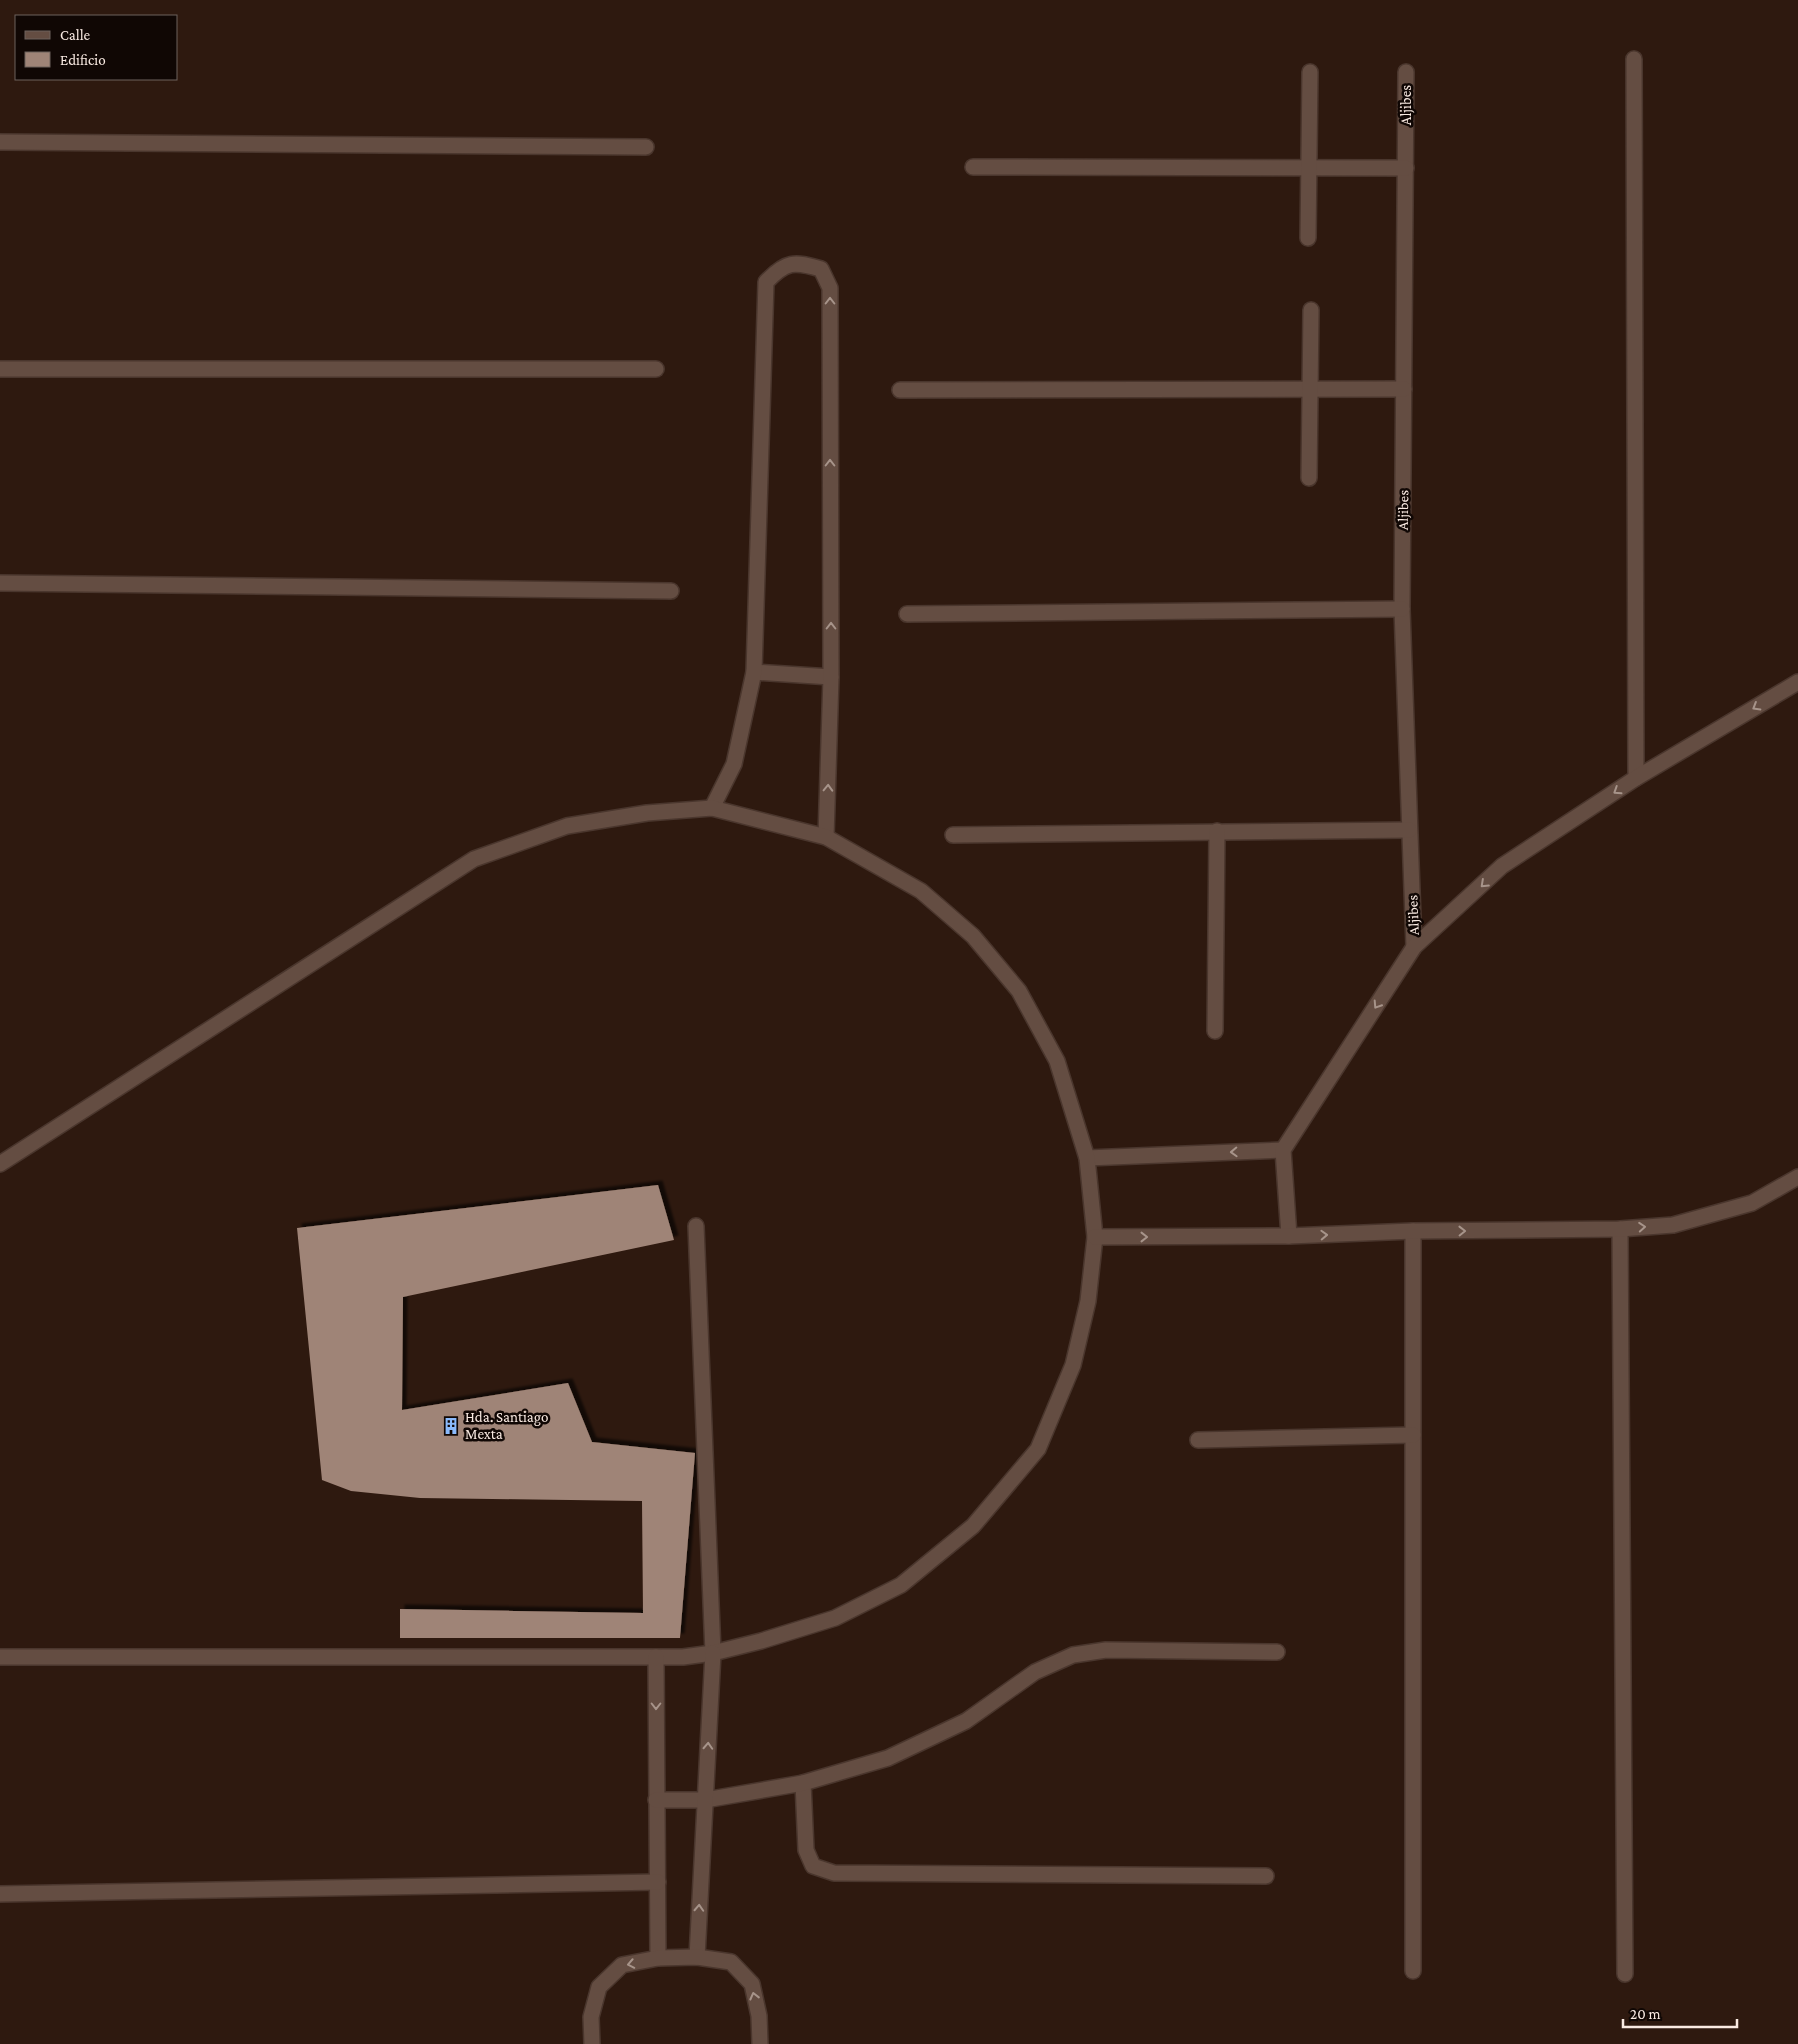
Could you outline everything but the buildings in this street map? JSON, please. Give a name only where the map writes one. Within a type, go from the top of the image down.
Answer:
[{"type":"street","points":[[1634,59],[1636,778]]},
{"type":"street","points":[[1308,238],[1310,72]]},
{"type":"street","name":"Aljibes","points":[[1406,72],[1402,609],[1414,947]]},
{"type":"street","points":[[0,142],[646,147]]},
{"type":"street","points":[[972,167],[1406,168]]},
{"type":"street","points":[[712,808],[734,764],[754,672],[766,282],[780,268],[801,263],[821,269],[830,288],[831,677],[826,837]]},
{"type":"street","points":[[1309,478],[1311,310]]},
{"type":"street","points":[[0,369],[656,369]]},
{"type":"street","points":[[900,390],[1404,389]]},
{"type":"street","points":[[0,583],[671,591]]},
{"type":"street","points":[[907,614],[1402,609]]},
{"type":"street","points":[[754,672],[831,677]]},
{"type":"street","points":[[1289,1236],[1283,1150],[1414,947],[1502,866],[1636,778],[1798,682]]},
{"type":"street","points":[[0,1164],[474,859],[567,826],[647,812],[712,808],[826,837],[922,891],[973,936],[1019,991],[1058,1062],[1087,1158],[1095,1237],[1088,1301],[1073,1365],[1038,1449],[973,1526],[902,1585],[835,1618],[761,1641],[712,1653],[683,1657],[0,1657]]},
{"type":"street","points":[[953,835],[1409,830]]},
{"type":"street","points":[[1215,1031],[1217,831]]},
{"type":"street","points":[[1087,1158],[1283,1150]]},
{"type":"street","points":[[1095,1237],[1289,1236],[1413,1231],[1620,1229],[1673,1225],[1752,1203],[1798,1177]]},
{"type":"street","points":[[696,1226],[712,1653],[697,1957]]},
{"type":"street","points":[[1620,1229],[1625,1974]]},
{"type":"street","points":[[1413,1231],[1413,1971]]},
{"type":"street","points":[[1198,1440],[1413,1435]]},
{"type":"street","points":[[656,1800],[705,1800],[803,1783],[888,1758],[966,1721],[1035,1672],[1073,1655],[1106,1650],[1277,1652]]},
{"type":"street","points":[[656,1657],[658,1958]]},
{"type":"street","points":[[803,1783],[806,1850],[813,1866],[834,1873],[1266,1876]]},
{"type":"street","points":[[0,1894],[658,1882]]},
{"type":"street","points":[[592,2044],[591,2018],[599,1987],[622,1966],[658,1958],[697,1957],[731,1962],[752,1984],[759,2016],[760,2044]]},
{"type":"place","name":"Hda. Santiago Mexta","points":[[451,1426]]}]
